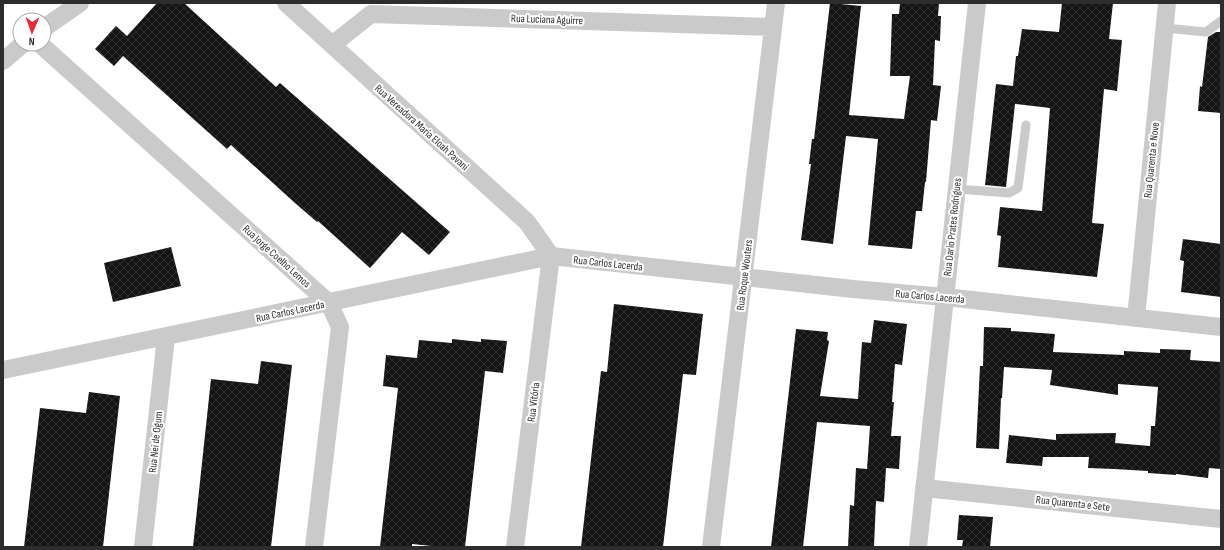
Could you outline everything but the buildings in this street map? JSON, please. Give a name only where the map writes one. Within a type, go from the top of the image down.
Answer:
[{"type":"street","points":[[52,22],[80,3]]},
{"type":"street","name":"Rua Vereadora Maria Eloah Pavani","points":[[286,3],[527,222],[551,256]]},
{"type":"street","name":"Rua Roque Wouters","points":[[711,547],[776,3]]},
{"type":"street","name":"Rua Dario Prates Rodrigues","points":[[918,547],[977,3]]},
{"type":"street","name":"Rua Quarenta e Nove","points":[[1136,318],[1167,3]]},
{"type":"street","name":"Rua Luciana Aguirre","points":[[332,45],[371,14],[773,27]]},
{"type":"street","points":[[3,61],[14,52]]},
{"type":"street","name":"Rua Jorge Coelho Lemos","points":[[49,52],[329,302],[340,327],[314,547]]},
{"type":"street","name":"Rua Carlos Lacerda","points":[[3,370],[551,256],[853,290],[945,297],[1221,327]]},
{"type":"street","name":"Rua Vitória","points":[[515,547],[551,256]]},
{"type":"street","name":"Rua Nei de Ogum","points":[[143,547],[166,337]]},
{"type":"street","name":"Rua Quarenta e Sete","points":[[924,488],[1221,519]]},
{"type":"lane","points":[[1165,28],[1206,32],[1221,21]]},
{"type":"lane","points":[[957,189],[1010,193],[1018,188],[1026,125]]}]
